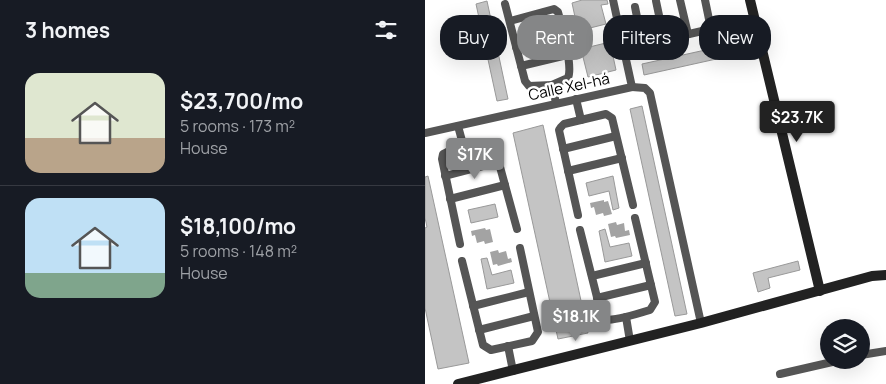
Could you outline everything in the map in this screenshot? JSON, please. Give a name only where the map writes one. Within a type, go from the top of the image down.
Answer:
[{"type":"main road","points":[[750,0],[820,291]]},
{"type":"main road","points":[[458,384],[701,323],[872,276],[886,275]]},
{"type":"street","name":"Calle Xel-há","points":[[613,0],[616,15]]},
{"type":"street","points":[[680,0],[684,15]]},
{"type":"street","points":[[705,0],[708,15]]},
{"type":"street","points":[[656,1],[659,15]]},
{"type":"street","points":[[505,4],[525,81],[529,86],[552,85],[568,78],[571,72],[568,60]]},
{"type":"street","points":[[635,6],[637,15]]},
{"type":"street","points":[[532,15],[553,9],[559,15]]},
{"type":"street","points":[[510,21],[517,19]]},
{"type":"street","points":[[521,66],[544,60]]},
{"type":"street","name":"Calle Xel-há","points":[[425,134],[632,87],[626,60]]},
{"type":"street","points":[[552,85],[556,103]]},
{"type":"street","points":[[632,87],[645,88],[650,93],[701,323]]},
{"type":"street","points":[[576,99],[581,120]]},
{"type":"street","points":[[578,215],[559,130],[561,127],[581,120],[607,114],[612,118],[633,205]]},
{"type":"street","points":[[458,126],[463,148]]},
{"type":"street","points":[[563,149],[617,136]]},
{"type":"street","points":[[460,244],[442,159],[443,154],[447,152],[491,142],[494,145],[517,229]]},
{"type":"street","points":[[568,171],[622,158]]},
{"type":"street","points":[[445,176],[499,162]]},
{"type":"street","points":[[450,199],[505,185]]},
{"type":"street","points":[[580,230],[602,316],[605,320],[626,316],[650,310],[654,307],[655,302],[635,218]]},
{"type":"street","points":[[462,261],[483,345],[491,350],[532,341],[538,332],[519,248]]},
{"type":"street","points":[[592,276],[646,263]]},
{"type":"street","points":[[597,298],[651,285]]},
{"type":"street","points":[[473,306],[529,292]]},
{"type":"street","points":[[479,330],[535,316]]},
{"type":"street","points":[[626,316],[630,341]]},
{"type":"street","points":[[508,346],[513,371]]},
{"type":"street","points":[[870,354],[886,351]]},
{"type":"street","points":[[780,374],[820,365]]},
{"type":"shaded area","points":[[604,200],[604,202],[608,201],[612,214],[604,216],[603,213],[596,215],[594,207],[591,208],[590,203]]},
{"type":"shaded area","points":[[616,222],[617,225],[624,223],[625,231],[629,230],[630,235],[616,238],[615,236],[611,237],[608,224]]},
{"type":"shaded area","points":[[485,228],[486,230],[490,229],[493,242],[485,244],[484,241],[477,243],[475,235],[472,236],[471,231]]},
{"type":"shaded area","points":[[498,250],[499,253],[506,251],[508,259],[511,258],[512,262],[498,266],[497,264],[493,265],[490,252]]},
{"type":"building","points":[[582,0],[607,0],[608,4],[601,5],[604,15],[603,25],[593,27],[593,15],[575,15],[572,3]]},
{"type":"building","points":[[487,1],[490,15],[478,15],[476,4]]},
{"type":"building","points":[[603,44],[603,60],[614,60],[616,70],[588,77],[584,60],[593,60],[593,46]]},
{"type":"building","points":[[699,51],[699,60],[712,60],[644,75],[642,64],[660,60],[689,60],[689,54]]},
{"type":"building","points":[[488,60],[500,60],[508,99],[497,101]]},
{"type":"building","points":[[642,106],[687,314],[675,316],[630,109]]},
{"type":"building","points":[[543,125],[588,333],[558,339],[513,133]]},
{"type":"building","points":[[428,176],[469,363],[438,369],[425,308],[425,228],[427,227],[425,218],[425,177]]},
{"type":"building","points":[[613,176],[619,208],[613,210],[609,191],[589,196],[586,183]]},
{"type":"building","points":[[495,204],[498,217],[471,223],[468,210]]},
{"type":"building","points":[[605,229],[610,247],[629,243],[632,256],[605,262],[599,231]]},
{"type":"building","points":[[487,258],[492,275],[511,270],[514,283],[487,289],[481,259]]},
{"type":"building","points":[[798,261],[800,270],[768,278],[770,288],[758,292],[753,273]]}]
